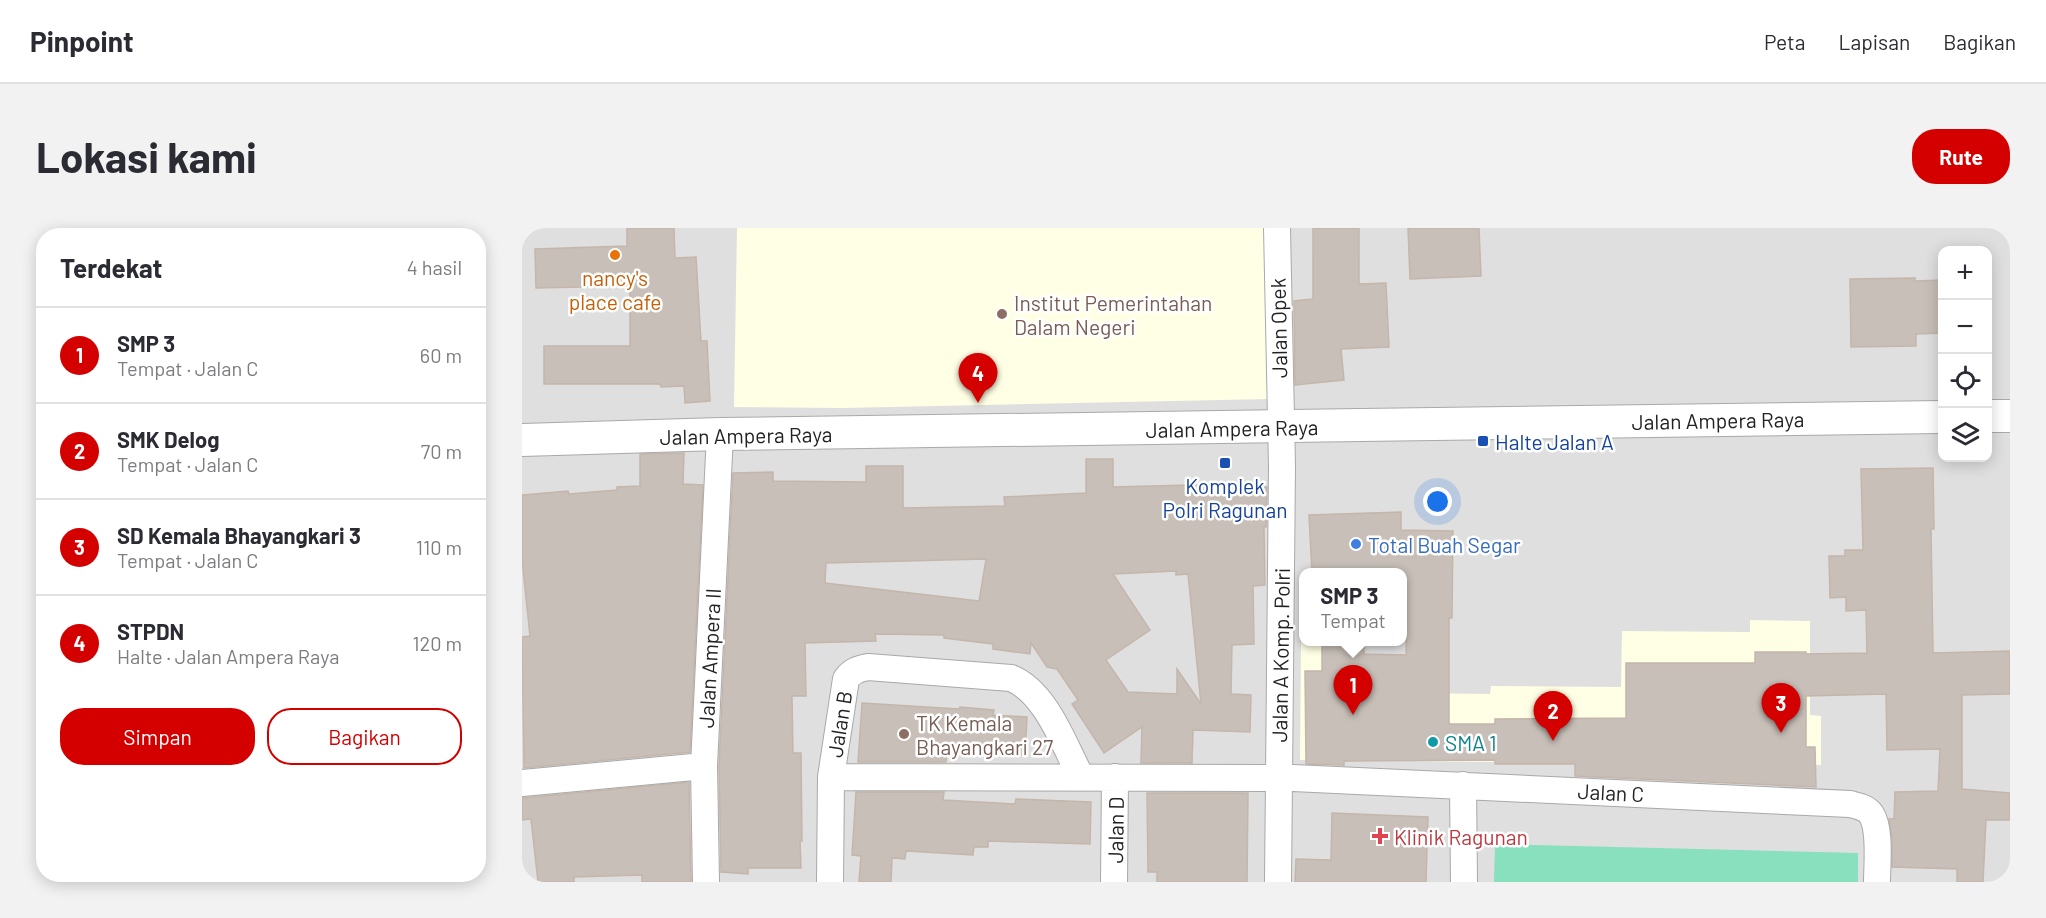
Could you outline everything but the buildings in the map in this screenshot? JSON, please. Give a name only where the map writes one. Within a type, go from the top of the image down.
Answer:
[{"type":"street","name":"Jalan Opek","points":[[1277,228],[1280,428]]},
{"type":"street","points":[[1992,416],[2010,416]]},
{"type":"street","name":"Jalan Ampera Raya","points":[[522,441],[720,434],[1938,417]]},
{"type":"street","name":"Jalan A Komp. Polri","points":[[1278,882],[1282,466],[1280,428]]},
{"type":"street","name":"Jalan Ampera II","points":[[706,882],[704,766],[720,434]]},
{"type":"street","name":"Jalan B","points":[[1081,777],[1043,704],[1021,682],[1011,678],[868,667],[850,673],[846,679],[831,777],[1279,778]]},
{"type":"street","points":[[522,783],[704,766]]},
{"type":"street","points":[[830,882],[831,777]]},
{"type":"street","name":"Jalan D","points":[[1114,882],[1115,777]]},
{"type":"street","name":"Jalan C","points":[[1279,778],[1850,804],[1864,808],[1871,814],[1876,829],[1877,882]]},
{"type":"street","points":[[1463,785],[1464,882]]},
{"type":"shaded area","points":[[522,228],[2010,228],[2010,882],[522,882]]},
{"type":"shaded area","name":"Institut Pemerintahan Dalam Negeri","points":[[737,228],[1269,228],[1269,399],[843,408],[734,407]]},
{"type":"shaded area","points":[[1750,620],[1810,621],[1810,715],[1821,716],[1821,765],[1300,760],[1301,646],[1355,646],[1355,656],[1405,693],[1490,694],[1491,686],[1621,687],[1622,631],[1750,632]]},
{"type":"green space","points":[[1495,844],[1858,853],[1858,882],[1494,882]]},
{"type":"place","name":"nancy's place cafe","points":[[615,255]]},
{"type":"place","name":"Institut Pemerintahan Dalam Negeri","points":[[1002,314]]},
{"type":"place","name":"STPDN","points":[[978,403]]},
{"type":"place","name":"Halte Jalan A","points":[[1483,441]]},
{"type":"place","name":"Komplek Polri Ragunan","points":[[1225,463]]},
{"type":"place","name":"Total Buah Segar","points":[[1356,544]]},
{"type":"place","name":"SMP 3","points":[[1353,715]]},
{"type":"place","name":"SD Kemala Bhayangkari 3","points":[[1781,733]]},
{"type":"place","name":"TK Kemala Bhayangkari 27","points":[[904,734]]},
{"type":"place","name":"SMK Delog","points":[[1553,741]]},
{"type":"place","name":"SMA 1","points":[[1433,742]]},
{"type":"place","name":"Klinik Ragunan","points":[[1380,836]]}]
